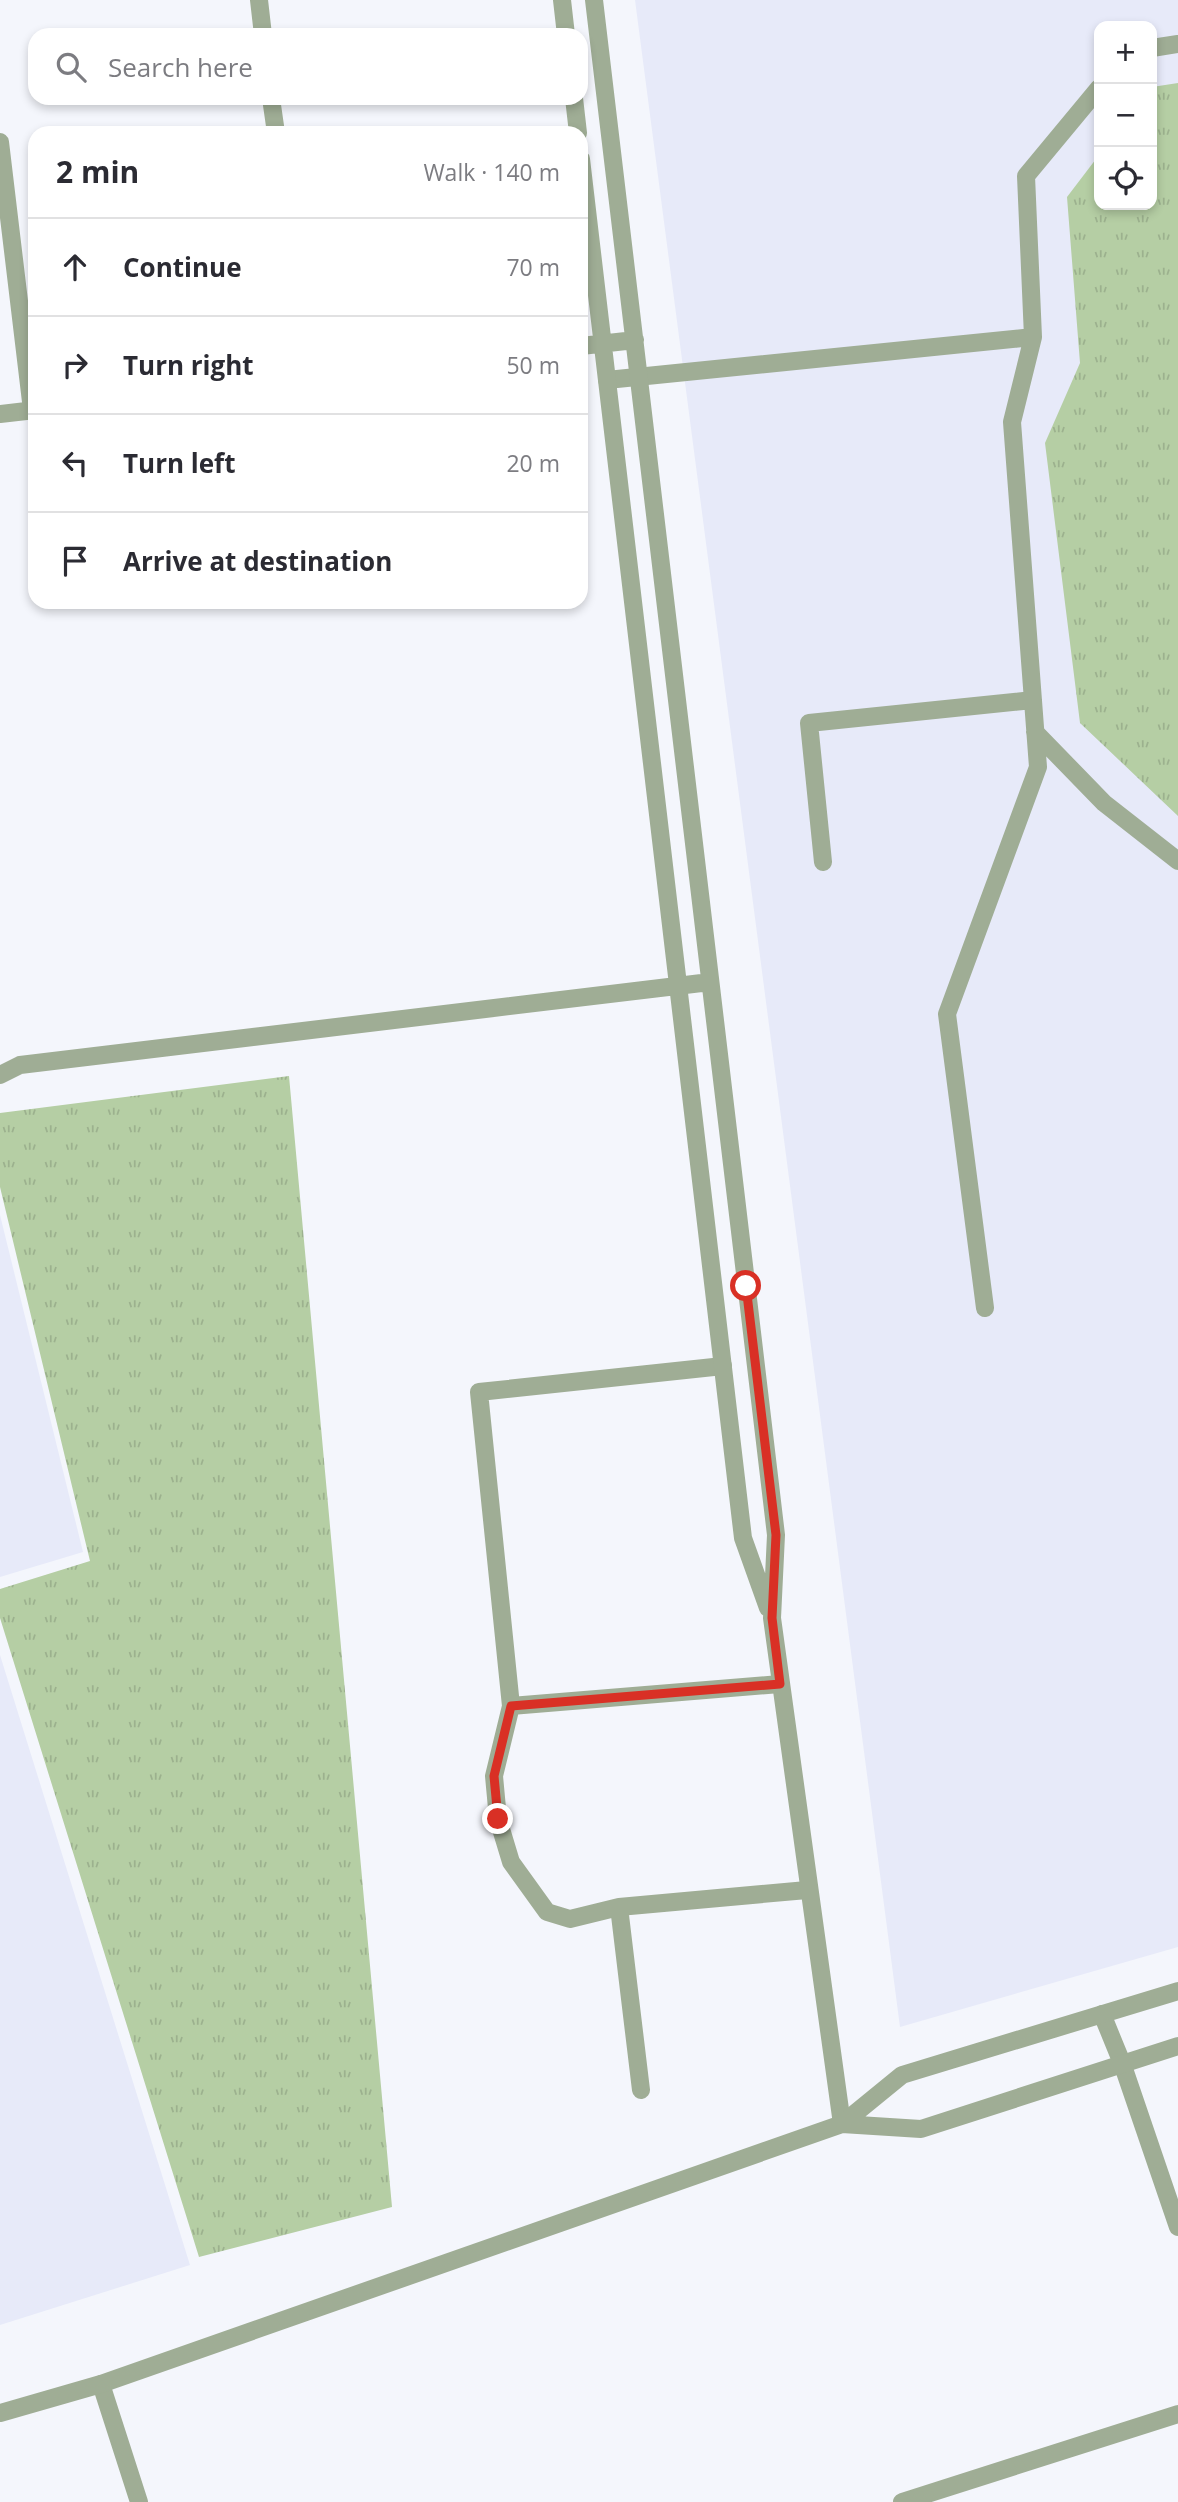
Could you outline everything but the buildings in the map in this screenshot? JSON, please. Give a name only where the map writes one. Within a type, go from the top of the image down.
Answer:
[{"type":"street","points":[[259,0],[262,28]]},
{"type":"street","points":[[562,0],[565,28]]},
{"type":"street","points":[[594,0],[776,1535],[772,1618],[807,1890],[842,2124]]},
{"type":"street","points":[[1157,47],[1178,44]]},
{"type":"street","points":[[985,1308],[947,1014],[1038,767],[1012,422],[1033,337],[1026,176],[1094,94]]},
{"type":"street","points":[[272,105],[275,126]]},
{"type":"street","points":[[575,105],[577,126]]},
{"type":"street","points":[[0,142],[28,369]]},
{"type":"street","points":[[588,218],[743,1538],[772,1618]]},
{"type":"street","points":[[607,380],[1033,337]]},
{"type":"street","points":[[588,345],[635,340]]},
{"type":"street","points":[[0,414],[28,411]]},
{"type":"street","points":[[822,862],[810,723],[1033,700]]},
{"type":"street","points":[[1035,732],[1104,803],[1178,861]]},
{"type":"street","points":[[0,1075],[20,1065],[710,982]]},
{"type":"street","points":[[0,1059],[20,1065]]},
{"type":"street","points":[[723,1366],[479,1392],[511,1706],[494,1776],[498,1819],[511,1862],[547,1912],[570,1919],[619,1907],[807,1890]]},
{"type":"street","points":[[511,1706],[780,1684]]},
{"type":"street","points":[[619,1907],[640,2090]]},
{"type":"street","points":[[0,2413],[101,2384],[842,2124],[902,2075],[1178,1991]]},
{"type":"street","points":[[1102,2014],[1122,2063],[1178,2227]]},
{"type":"street","points":[[842,2124],[921,2129],[1178,2046]]},
{"type":"street","points":[[101,2384],[139,2502]]},
{"type":"street","points":[[902,2502],[1178,2414]]},
{"type":"shaded area","points":[[635,0],[1178,0],[1178,1947],[900,2027]]},
{"type":"shaded area","points":[[0,1215],[83,1552],[0,1577]]},
{"type":"shaded area","points":[[0,1655],[190,2265],[0,2325]]},
{"type":"green space","points":[[1178,83],[1178,816],[1080,723],[1045,443],[1080,363],[1067,197],[1094,162],[1094,210],[1157,210],[1157,86]]},
{"type":"green space","points":[[289,1076],[392,2207],[199,2257],[0,1618],[0,1589],[90,1561],[0,1187],[0,1113]]},
{"type":"route","points":[[498,1819],[494,1776],[511,1706],[780,1684],[772,1618],[776,1535],[746,1286]]}]
